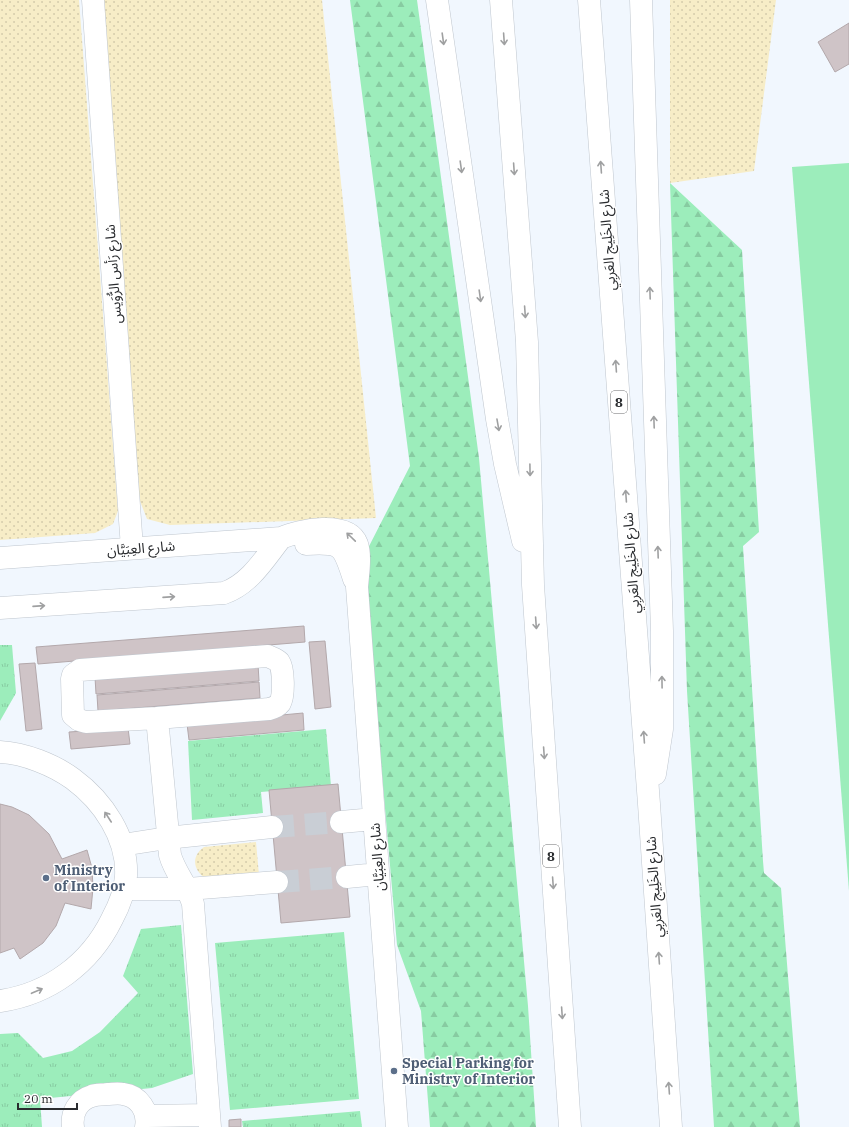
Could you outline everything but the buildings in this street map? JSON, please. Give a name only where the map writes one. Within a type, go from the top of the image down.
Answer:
[{"type":"main road","name":"شارع رَأس الرُّوَيس","points":[[93,0],[132,548]]},
{"type":"main road","points":[[437,0],[497,419],[507,471],[533,585]]},
{"type":"main road","name":"8","points":[[501,0],[527,342],[533,585],[570,1127]]},
{"type":"main road","name":"شارع الخَلِيج العَربِي","points":[[589,0],[649,804],[671,1127]]},
{"type":"main road","points":[[641,0],[662,638],[662,729],[649,804]]},
{"type":"main road","name":"شارع العِبَيَّان","points":[[0,558],[281,538],[300,544],[331,543],[347,556],[357,588],[396,1127]]},
{"type":"main road","points":[[0,608],[224,593],[232,591],[245,582],[281,538]]},
{"type":"main road","points":[[268,656],[279,662],[282,668],[283,695],[280,702],[275,707],[269,709],[157,718],[86,722],[78,720],[73,715],[72,711],[71,683],[73,675],[83,669],[268,656]]},
{"type":"main road","points":[[73,1127],[74,1113],[78,1105],[85,1099],[93,1096],[121,1093],[130,1095],[138,1100],[144,1108],[146,1122],[209,1121],[193,904],[188,889],[180,880],[172,864],[167,838],[157,718]]},
{"type":"main road","points":[[0,752],[44,763],[65,773],[83,786],[99,803],[112,822],[122,845],[126,875],[124,889],[117,910],[107,931],[93,951],[76,968],[57,982],[36,992],[14,999],[0,1001]]},
{"type":"main road","points":[[341,822],[374,819]]},
{"type":"main road","points":[[122,845],[167,838],[272,827]]},
{"type":"main road","points":[[347,877],[378,874]]},
{"type":"main road","points":[[124,889],[188,889],[277,882]]},
{"type":"green space","points":[[350,0],[417,0],[479,458],[528,1006],[536,1127],[430,1127],[421,1011],[397,945],[363,558],[410,466]]},
{"type":"green space","points":[[849,163],[849,891],[792,167]]},
{"type":"green space","points":[[670,183],[742,250],[759,532],[743,546],[763,861],[764,873],[781,888],[800,1127],[714,1127],[687,691]]},
{"type":"green space","points":[[0,645],[12,645],[16,693],[0,721]]},
{"type":"green space","points":[[326,729],[331,786],[261,792],[263,813],[192,820],[188,741]]},
{"type":"green space","points":[[181,925],[193,1074],[152,1088],[40,1099],[42,1127],[0,1127],[0,1034],[18,1033],[43,1058],[72,1051],[100,1032],[138,993],[123,976],[141,929]]},
{"type":"green space","points":[[344,932],[359,1099],[230,1110],[215,943]]},
{"type":"green space","points":[[360,1111],[362,1127],[243,1127],[242,1121]]},
{"type":"sand","points":[[0,0],[79,0],[118,511],[113,524],[95,533],[0,540]]},
{"type":"sand","points":[[104,0],[322,0],[376,518],[170,525],[147,519],[138,496]]},
{"type":"sand","points":[[670,0],[776,0],[754,171],[670,183]]},
{"type":"sand","points":[[256,842],[259,875],[205,878],[196,867],[195,859],[204,847]]},
{"type":"tunnel","points":[[272,827],[341,822]]},
{"type":"tunnel","points":[[277,882],[347,877]]},
{"type":"place","name":"Ministry of Interior","points":[[46,878]]},
{"type":"place","name":"Special Parking for Ministry of Interior","points":[[394,1071]]}]
